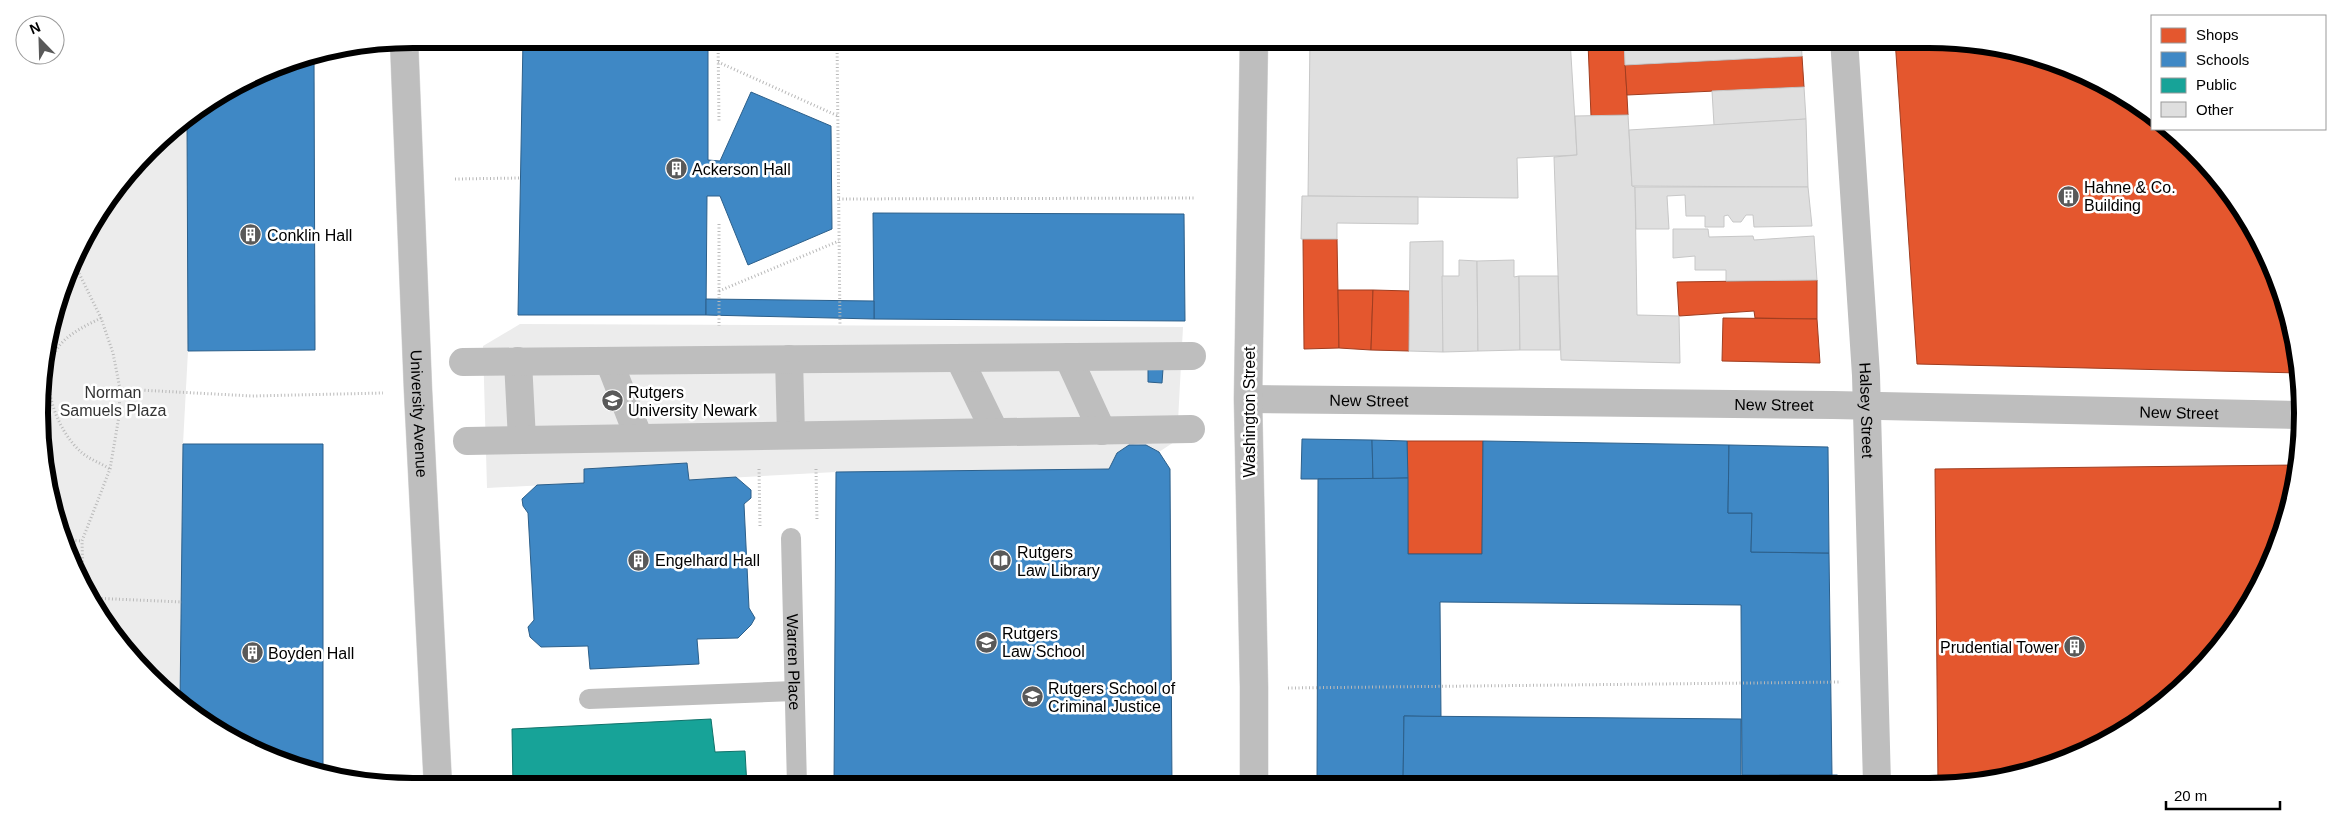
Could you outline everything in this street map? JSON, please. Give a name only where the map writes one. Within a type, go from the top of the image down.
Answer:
[{"type":"street","name":"University Avenue","points":[[404,48],[418,390],[438,778]]},
{"type":"street","name":"Washington Street","points":[[1254,48],[1248,399],[1254,778]]},
{"type":"street","name":"Halsey Street","points":[[1845,48],[1868,406],[1877,778]]},
{"type":"street","points":[[463,362],[1192,356]]},
{"type":"street","points":[[1068,357],[1102,431]]},
{"type":"street","points":[[959,358],[995,432]]},
{"type":"street","points":[[790,359],[803,435]]},
{"type":"street","points":[[609,361],[639,438]]},
{"type":"street","points":[[518,362],[522,440]]},
{"type":"street","name":"New Street","points":[[1248,399],[1868,406],[2294,415]]},
{"type":"street","points":[[467,440],[1191,429]]},
{"type":"lane","name":"Warren Place","points":[[791,538],[797,778]]},
{"type":"lane","points":[[589,699],[794,691]]},
{"type":"path","points":[[718,48],[719,121]]},
{"type":"path","points":[[837,48],[840,359]]},
{"type":"path","points":[[718,62],[838,116]]},
{"type":"path","points":[[455,179],[520,178]]},
{"type":"path","points":[[839,198],[1195,198]]},
{"type":"path","points":[[719,224],[720,332]]},
{"type":"path","points":[[719,291],[839,241]]},
{"type":"path","points":[[77,269],[101,318],[113,354],[120,389],[119,416],[110,468],[82,541],[83,570]]},
{"type":"path","points":[[51,367],[56,349],[74,332],[101,318]]},
{"type":"path","points":[[49,382],[52,406],[64,432],[80,452],[110,468]]},
{"type":"path","points":[[120,389],[252,396],[383,393]]},
{"type":"path","points":[[803,435],[817,526]]},
{"type":"path","points":[[758,436],[760,526]]},
{"type":"path","points":[[71,540],[82,541]]},
{"type":"path","points":[[97,598],[182,602]]},
{"type":"path","points":[[1254,688],[1874,682]]},
{"type":"green space","name":"Norman Samuels Plaza","points":[[187,125],[188,351],[183,444],[180,695],[138,654],[123,636],[96,596],[75,553],[60,508],[51,461],[48,437],[48,389],[60,318],[75,273],[96,230],[123,190],[138,172]]},
{"type":"green space","points":[[520,324],[1183,327],[1177,440],[1159,452],[1142,445],[1129,446],[1119,454],[1109,469],[836,472],[689,480],[687,463],[584,469],[584,483],[487,488],[483,346]]},
{"type":"building: Shops","points":[[1588,48],[1624,48],[1628,115],[1591,116]]},
{"type":"building: Shops","name":"Hahne & Co. Building","points":[[1896,48],[1952,48],[2023,60],[2068,75],[2111,96],[2151,123],[2151,130],[2159,130],[2169,138],[2218,190],[2245,230],[2256,251],[2266,273],[2281,318],[2291,373],[1917,364]]},
{"type":"building: Shops","points":[[1802,56],[1804,87],[1627,95],[1625,65]]},
{"type":"building: Shops","points":[[1303,239],[1337,239],[1339,348],[1304,349]]},
{"type":"building: Shops","points":[[1817,280],[1817,319],[1755,318],[1754,311],[1679,316],[1677,282]]},
{"type":"building: Shops","points":[[1338,290],[1373,290],[1371,350],[1339,348]]},
{"type":"building: Shops","points":[[1373,290],[1410,291],[1409,351],[1371,350]]},
{"type":"building: Shops","points":[[1723,318],[1817,319],[1820,363],[1722,361]]},
{"type":"building: Shops","points":[[1407,441],[1483,441],[1482,554],[1408,554]]},
{"type":"building: Shops","name":"Prudential Tower","points":[[2289,465],[2281,508],[2274,530],[2266,553],[2245,596],[2218,636],[2169,688],[2151,703],[2111,730],[2068,751],[2023,766],[1952,778],[1938,778],[1935,469]]},
{"type":"building: Schools","name":"Ackerson Hall","points":[[523,48],[708,48],[708,160],[720,161],[751,92],[831,126],[832,229],[748,265],[720,196],[707,196],[706,315],[518,315]]},
{"type":"building: Schools","name":"Conklin Hall","points":[[314,61],[315,350],[188,351],[187,125],[230,96],[251,85],[273,75]]},
{"type":"building: Schools","points":[[873,213],[1184,214],[1185,321],[874,319]]},
{"type":"building: Schools","points":[[706,299],[874,301],[874,319],[706,315]]},
{"type":"building: Schools","points":[[1148,368],[1163,369],[1162,383],[1148,382]]},
{"type":"building: Schools","points":[[1302,439],[1372,440],[1373,479],[1301,479]]},
{"type":"building: Schools","points":[[1372,440],[1407,441],[1408,478],[1373,479]]},
{"type":"building: Schools","points":[[1483,441],[1729,445],[1728,513],[1752,513],[1751,552],[1829,553],[1832,775],[1742,775],[1741,605],[1440,602],[1441,717],[1404,716],[1403,778],[1317,778],[1318,479],[1408,478],[1408,554],[1482,554]]},
{"type":"building: Schools","name":"Boyden Hall","points":[[183,444],[323,444],[323,767],[273,751],[251,741],[210,717],[180,695]]},
{"type":"building: Schools","points":[[1129,445],[1146,445],[1159,452],[1170,469],[1172,778],[834,778],[836,472],[1109,469],[1117,453]]},
{"type":"building: Schools","points":[[1729,445],[1828,447],[1829,553],[1751,552],[1752,513],[1728,513]]},
{"type":"building: Schools","name":"Engelhard Hall","points":[[687,463],[689,480],[736,477],[751,490],[751,498],[744,504],[749,608],[755,618],[751,625],[738,638],[697,639],[699,664],[590,669],[588,646],[541,647],[530,637],[528,627],[534,620],[528,513],[523,506],[522,499],[537,485],[584,483],[584,469]]},
{"type":"building: Schools","points":[[1404,716],[1741,719],[1741,778],[1403,778]]},
{"type":"building: Schools","points":[[1780,775],[1837,775],[1837,778],[1780,778]]},
{"type":"building: Public","points":[[711,719],[715,752],[745,751],[746,778],[513,778],[512,729]]},
{"type":"building: Other","points":[[1310,48],[1571,48],[1577,155],[1517,158],[1518,198],[1308,196]]},
{"type":"building: Other","points":[[1624,48],[1802,48],[1802,56],[1625,65]]},
{"type":"building: Other","points":[[1804,87],[1806,119],[1714,125],[1712,91]]},
{"type":"building: Other","points":[[1628,115],[1632,186],[1635,187],[1637,315],[1679,316],[1680,363],[1561,360],[1554,157],[1577,155],[1575,116]]},
{"type":"building: Other","points":[[1806,119],[1808,187],[1632,186],[1629,130]]},
{"type":"building: Other","points":[[1635,187],[1808,187],[1812,226],[1754,227],[1753,215],[1746,215],[1741,222],[1733,222],[1728,215],[1724,216],[1724,227],[1705,227],[1705,216],[1686,216],[1685,195],[1667,196],[1669,229],[1636,229]]},
{"type":"building: Other","points":[[1302,196],[1418,197],[1418,224],[1337,223],[1337,239],[1301,239]]},
{"type":"building: Other","points":[[1673,229],[1708,229],[1709,237],[1753,236],[1754,240],[1814,236],[1817,280],[1726,281],[1726,270],[1695,270],[1695,256],[1673,258]]},
{"type":"building: Other","points":[[1443,241],[1443,352],[1409,351],[1410,242]]},
{"type":"building: Other","points":[[1459,260],[1477,261],[1478,351],[1443,352],[1442,276],[1459,276]]},
{"type":"building: Other","points":[[1514,260],[1514,277],[1519,276],[1520,350],[1478,351],[1477,261]]},
{"type":"building: Other","points":[[1519,276],[1558,276],[1560,350],[1520,350]]},
{"type":"place","name":"Ackerson Hall","points":[[676,169]]},
{"type":"place","name":"Hahne & Co. Building","points":[[2068,196]]},
{"type":"place","name":"Conklin Hall","points":[[251,235]]},
{"type":"place","name":"Rutgers University Newark","points":[[612,401]]},
{"type":"place","name":"Engelhard Hall","points":[[639,560]]},
{"type":"place","name":"Rutgers Law Library","points":[[1001,561]]},
{"type":"place","name":"Rutgers Law School","points":[[986,642]]},
{"type":"place","name":"Prudential Tower","points":[[2075,647]]},
{"type":"place","name":"Boyden Hall","points":[[252,653]]},
{"type":"place","name":"Rutgers School of Criminal Justice","points":[[1032,697]]}]
